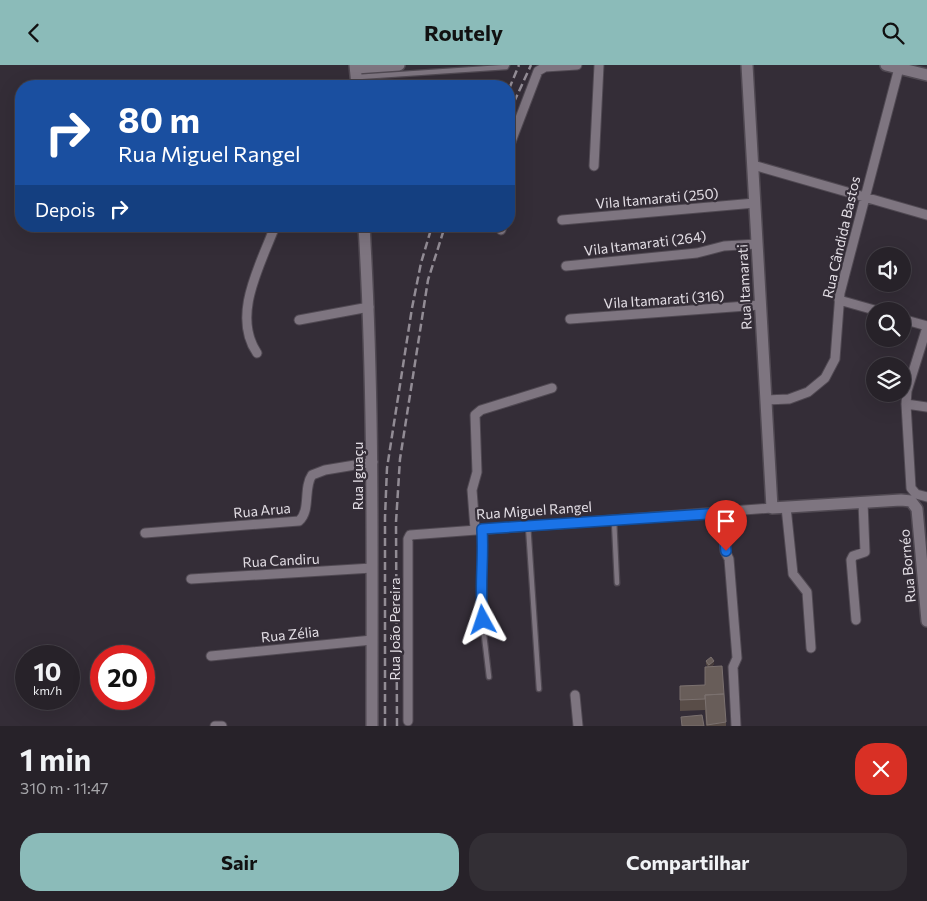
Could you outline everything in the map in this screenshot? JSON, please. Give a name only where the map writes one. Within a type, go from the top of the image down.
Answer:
[{"type":"main road","points":[[356,74],[369,67],[399,65]]},
{"type":"main road","name":"Rua Itamarati","points":[[747,65],[772,508]]},
{"type":"main road","points":[[886,65],[927,75]]},
{"type":"main road","name":"Rua Iguaçu","points":[[364,232],[369,307],[373,462],[372,726]]},
{"type":"main road","points":[[901,499],[911,501],[917,509]]},
{"type":"main road","name":"Rua Miguel Rangel","points":[[772,508],[901,499]]},
{"type":"main road","name":"Rua Bornéo","points":[[917,509],[927,621]]},
{"type":"street","points":[[515,131],[538,71],[545,67],[577,65]]},
{"type":"street","points":[[594,166],[600,65]]},
{"type":"street","name":"Rua Cândida Bastos","points":[[766,400],[789,399],[801,396],[825,378],[834,359],[839,299],[899,68]]},
{"type":"street","points":[[753,165],[927,215]]},
{"type":"street","name":"Vila Itamarati (250)","points":[[562,220],[755,203]]},
{"type":"street","points":[[257,353],[248,337],[248,306],[250,293],[274,232]]},
{"type":"street","name":"Vila Itamarati (264)","points":[[566,265],[697,253],[724,246],[757,244]]},
{"type":"street","points":[[839,299],[866,307]]},
{"type":"street","name":"Vila Itamarati (316)","points":[[570,319],[760,305]]},
{"type":"street","points":[[298,320],[369,307]]},
{"type":"street","points":[[911,322],[927,326],[907,391],[906,404],[911,488],[914,493],[926,498]]},
{"type":"street","points":[[479,529],[472,490],[477,472],[475,415],[481,411],[552,388]]},
{"type":"street","points":[[906,404],[927,407]]},
{"type":"street","name":"Rua Arua","points":[[146,533],[299,521],[304,514],[308,485],[312,475],[325,470],[373,462]]},
{"type":"street","points":[[901,499],[911,488]]},
{"type":"street","points":[[917,509],[919,501],[926,498]]},
{"type":"street","points":[[856,620],[851,560],[853,557],[865,552],[863,502]]},
{"type":"street","points":[[786,507],[793,574],[807,592],[811,647]]},
{"type":"street","name":"Rua Miguel Rangel","points":[[409,536],[412,534],[528,525],[722,513],[772,508]]},
{"type":"street","points":[[722,513],[726,551],[729,559],[737,658],[734,667],[736,726]]},
{"type":"street","name":"Rua João Pereira","points":[[408,721],[409,536]]},
{"type":"street","name":"Rua Candiru","points":[[191,579],[372,568]]},
{"type":"street","name":"Rua Zélia","points":[[211,656],[372,640]]},
{"type":"street","points":[[575,695],[578,726]]},
{"type":"street","points":[[215,726],[222,726]]},
{"type":"lane","points":[[356,74],[507,66]]},
{"type":"lane","points":[[614,519],[617,583]]},
{"type":"lane","points":[[528,525],[539,689]]},
{"type":"lane","points":[[479,529],[483,566],[480,601],[489,677]]},
{"type":"building","points":[[711,657],[714,661],[709,665],[706,661]]},
{"type":"building","points":[[722,666],[724,694],[705,695],[705,699],[680,700],[680,686],[705,685],[705,667]]},
{"type":"building","points":[[724,694],[726,722],[707,725],[705,695]]},
{"type":"building","points":[[702,715],[704,726],[682,726],[681,717]]},
{"type":"railway","points":[[513,80],[519,65]]},
{"type":"railway","points":[[515,100],[531,65]]},
{"type":"railway","points":[[385,726],[385,517],[387,468],[412,308],[421,263],[430,232]]},
{"type":"railway","points":[[397,726],[396,522],[400,459],[428,280],[443,232]]},
{"type":"route","points":[[483,620],[480,601],[483,566],[482,529],[722,513],[726,551]]}]
